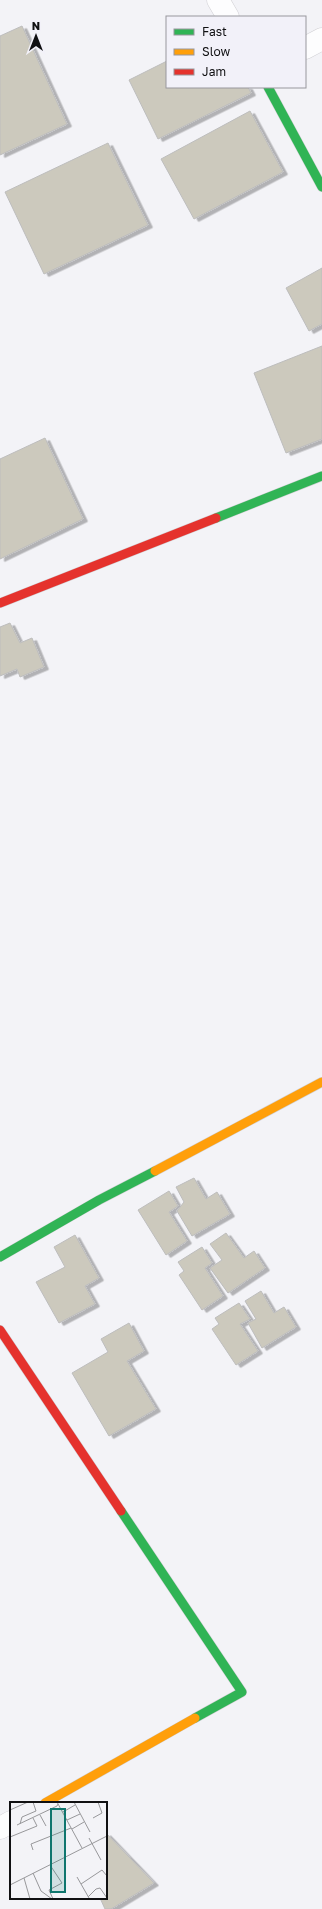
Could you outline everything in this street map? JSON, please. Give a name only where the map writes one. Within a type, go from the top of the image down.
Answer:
[{"type":"street","points":[[218,0],[227,16]]},
{"type":"street","points":[[306,47],[322,39]]},
{"type":"street","points":[[269,88],[322,187]]},
{"type":"street","points":[[0,603],[322,476]]},
{"type":"street","points":[[0,1257],[99,1200],[322,1082]]},
{"type":"street","points":[[0,1330],[242,1692],[46,1802]]},
{"type":"street","points":[[0,1828],[10,1823]]},
{"type":"building","points":[[22,26],[67,124],[0,155],[0,36]]},
{"type":"building","points":[[166,62],[166,88],[248,88],[251,93],[158,139],[129,80]]},
{"type":"building","points":[[250,111],[283,172],[194,219],[161,159]]},
{"type":"building","points":[[108,143],[148,225],[44,274],[5,192]]},
{"type":"building","points":[[322,268],[322,324],[309,331],[286,288]]},
{"type":"building","points":[[322,346],[322,439],[286,453],[254,373]]},
{"type":"building","points":[[45,438],[83,519],[0,559],[0,459]]},
{"type":"building","points":[[10,623],[20,643],[32,638],[44,667],[20,677],[17,669],[0,676],[0,627]]},
{"type":"building","points":[[194,1178],[206,1199],[217,1192],[230,1214],[192,1236],[177,1211],[184,1202],[176,1187]]},
{"type":"building","points":[[169,1191],[178,1206],[169,1212],[187,1241],[166,1255],[138,1210]]},
{"type":"building","points":[[226,1233],[244,1258],[254,1251],[265,1268],[228,1293],[210,1268],[222,1260],[210,1244]]},
{"type":"building","points":[[75,1235],[99,1278],[85,1286],[95,1304],[59,1323],[36,1282],[65,1267],[54,1247]]},
{"type":"building","points":[[202,1247],[212,1263],[205,1268],[223,1296],[202,1310],[179,1275],[184,1271],[178,1262]]},
{"type":"building","points":[[261,1291],[274,1313],[284,1307],[296,1327],[262,1348],[248,1323],[256,1319],[245,1301]]},
{"type":"building","points":[[239,1303],[250,1319],[240,1324],[258,1351],[236,1365],[212,1329],[219,1324],[215,1318]]},
{"type":"building","points":[[129,1323],[144,1351],[127,1361],[156,1409],[109,1436],[72,1373],[108,1352],[101,1339]]},
{"type":"building","points":[[107,1834],[154,1883],[111,1909],[105,1909],[100,1899],[107,1899]]},
{"type":"traffic: fast","points":[[269,88],[322,187]]},
{"type":"traffic: fast","points":[[216,518],[322,476]]},
{"type":"traffic: fast","points":[[0,1257],[99,1200],[155,1171]]},
{"type":"traffic: fast","points":[[121,1511],[242,1692],[195,1718]]},
{"type":"traffic: slow","points":[[155,1171],[322,1082]]},
{"type":"traffic: slow","points":[[47,1802],[195,1718]]},
{"type":"traffic: jam","points":[[0,603],[216,518]]},
{"type":"traffic: jam","points":[[0,1330],[121,1511]]}]
